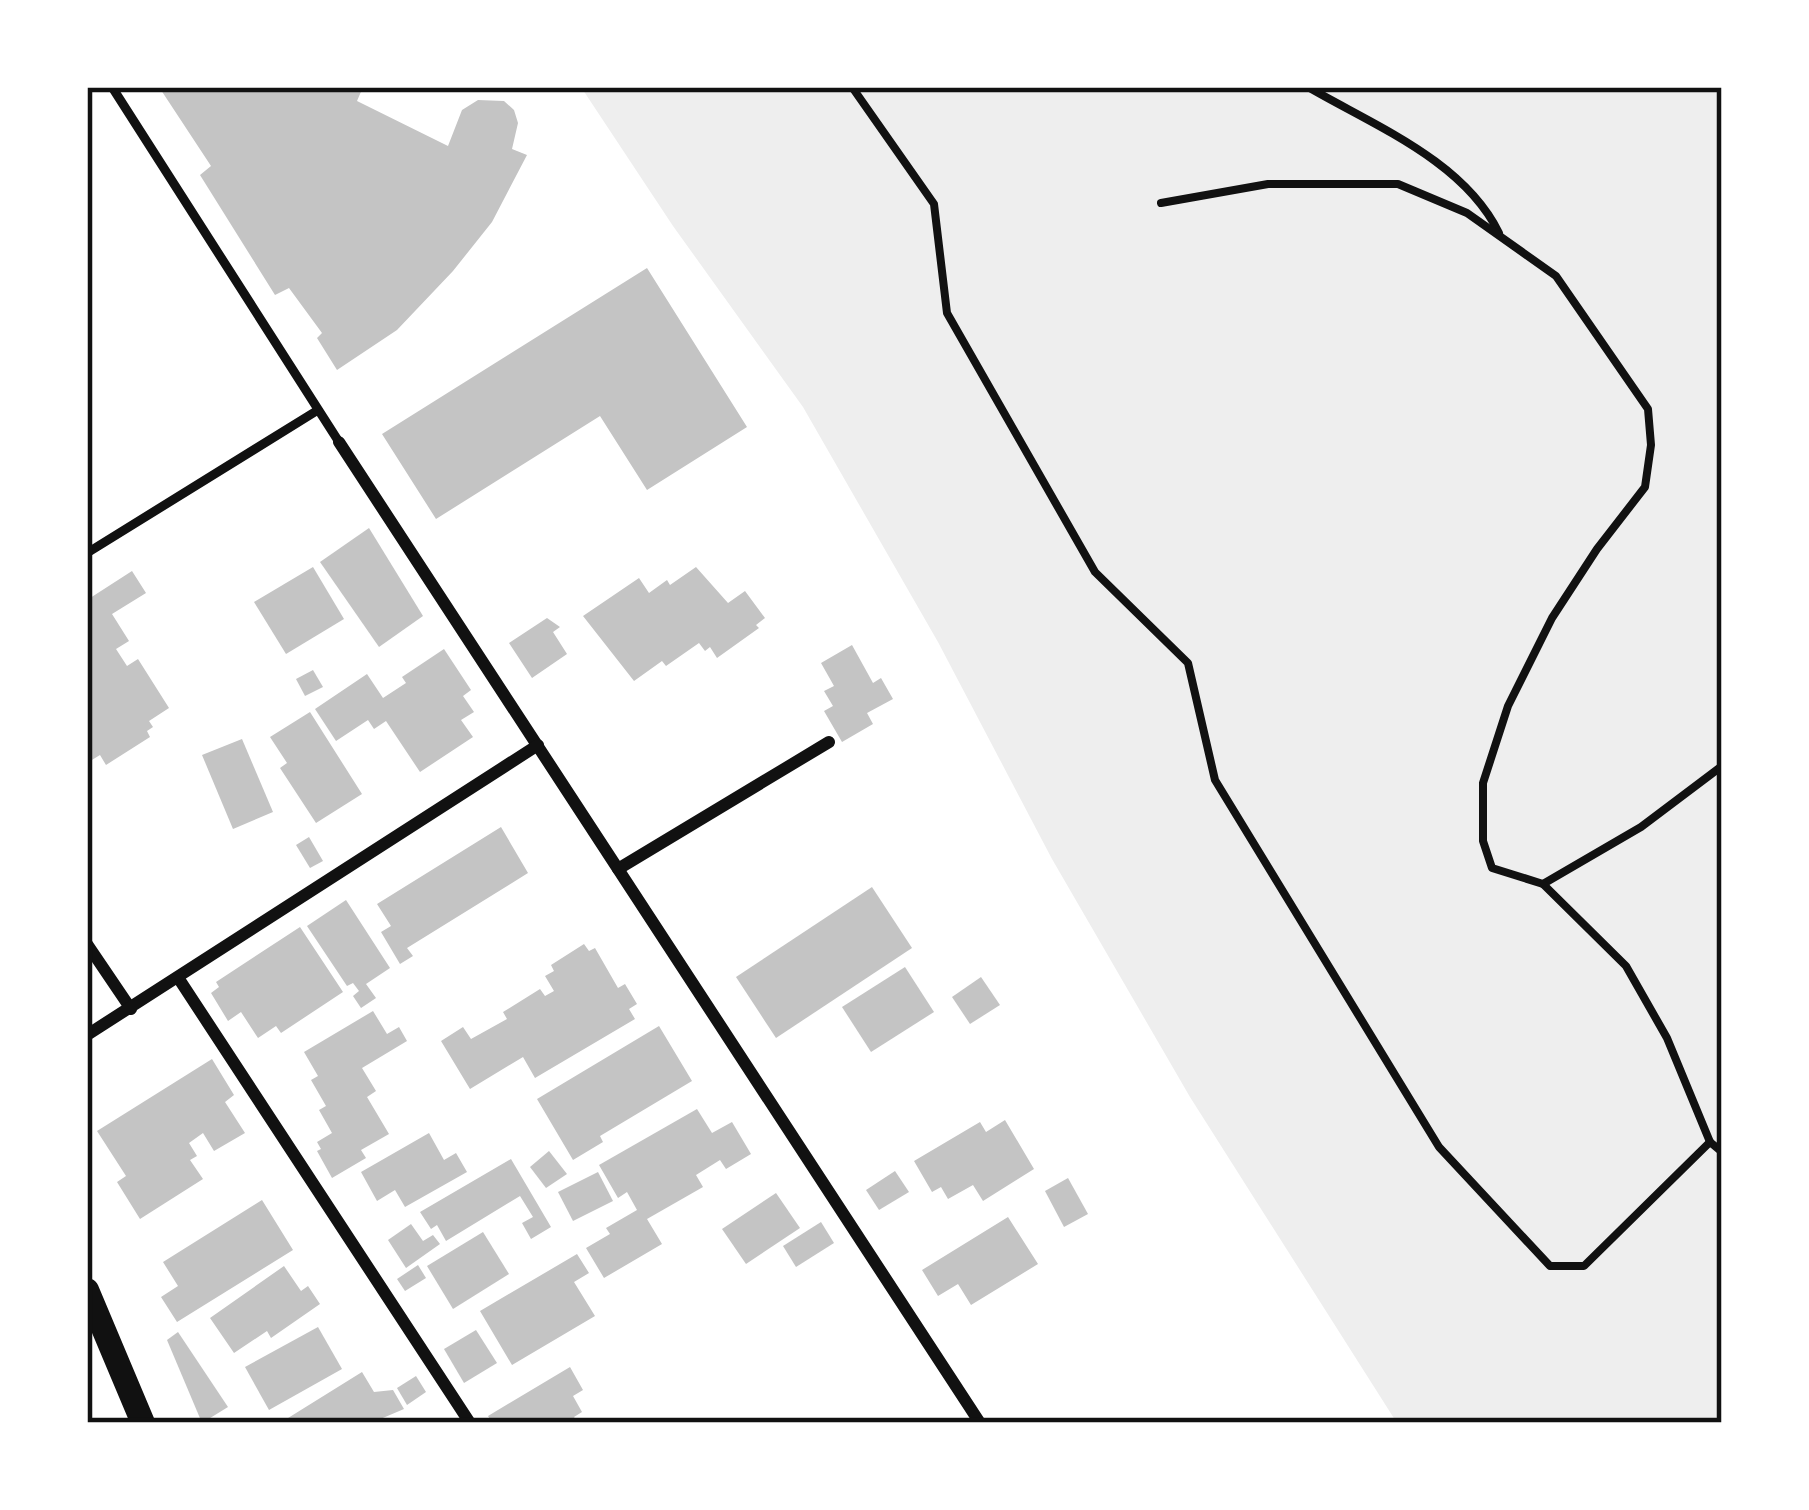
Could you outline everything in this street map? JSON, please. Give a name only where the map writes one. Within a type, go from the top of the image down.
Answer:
[{"type":"main road","points":[[87,1290],[142,1423]]},
{"type":"street","points":[[339,442],[980,1423]]},
{"type":"street","points":[[618,869],[829,742]]},
{"type":"street","points":[[87,1035],[538,745]]},
{"type":"street","points":[[87,944],[131,1009]]},
{"type":"street","points":[[179,979],[470,1423]]},
{"type":"lane","points":[[112,87],[339,442]]},
{"type":"lane","points":[[87,553],[318,410]]},
{"type":"path","points":[[852,87],[934,205],[947,313],[1095,572],[1188,663],[1215,780],[1439,1147],[1550,1266],[1584,1266],[1710,1142]]},
{"type":"path","points":[[1308,87],[1434,160],[1486,206],[1501,237]]},
{"type":"path","points":[[1161,203],[1268,184],[1398,184],[1467,213],[1556,276],[1648,410],[1651,446],[1645,487],[1597,549],[1531,655],[1508,706],[1484,783],[1484,841],[1492,868],[1543,884],[1626,966],[1667,1038],[1710,1142],[1722,1152]]},
{"type":"path","points":[[1543,884],[1640,827],[1722,766]]},
{"type":"shaded area","points":[[581,87],[1722,87],[1722,1423],[1397,1423],[1190,1097],[1052,859],[938,642],[803,407],[673,226]]},
{"type":"building","points":[[159,87],[363,87],[357,101],[448,146],[462,110],[478,100],[504,101],[514,110],[518,123],[512,149],[527,155],[492,222],[453,271],[397,330],[337,370],[317,338],[322,333],[289,288],[275,295],[200,175],[211,166]]},
{"type":"building","points":[[647,268],[747,427],[647,490],[600,416],[436,519],[382,434]]},
{"type":"building","points":[[369,528],[423,616],[379,647],[320,562]]},
{"type":"building","points":[[313,567],[344,619],[286,654],[254,602]]},
{"type":"building","points":[[696,567],[728,603],[745,591],[765,618],[756,625],[759,628],[717,658],[710,647],[705,651],[699,643],[634,681],[583,616],[639,578],[649,593]]},
{"type":"building","points":[[132,571],[146,593],[112,614],[129,641],[116,649],[127,666],[138,659],[169,708],[149,721],[153,727],[147,731],[150,737],[106,765],[100,755],[87,763],[87,600]]},
{"type":"building","points":[[547,618],[560,627],[553,632],[567,654],[532,678],[509,643]]},
{"type":"building","points":[[852,645],[873,683],[881,678],[893,699],[867,713],[873,724],[842,742],[824,711],[833,706],[824,691],[834,686],[821,663]]},
{"type":"building","points":[[444,649],[471,690],[463,696],[474,712],[461,720],[473,737],[420,772],[386,721],[374,729],[368,720],[336,741],[315,709],[367,674],[383,698],[406,683],[402,677]]},
{"type":"building","points":[[313,670],[323,687],[305,696],[296,679]]},
{"type":"building","points":[[310,712],[362,794],[316,823],[280,768],[287,763],[270,737]]},
{"type":"building","points":[[242,739],[273,812],[233,829],[202,755]]},
{"type":"building","points":[[501,827],[528,873],[407,948],[413,956],[400,964],[381,932],[391,926],[377,904]]},
{"type":"building","points":[[309,837],[323,861],[310,868],[296,845]]},
{"type":"building","points":[[872,887],[912,948],[776,1038],[736,977]]},
{"type":"building","points":[[346,900],[390,968],[366,984],[376,998],[361,1008],[353,996],[359,991],[353,983],[347,986],[307,926]]},
{"type":"building","points":[[300,927],[343,992],[281,1033],[276,1026],[258,1038],[241,1012],[228,1021],[211,993],[219,987],[216,982]]},
{"type":"building","points":[[584,944],[589,951],[595,948],[618,988],[625,984],[637,1004],[629,1009],[635,1019],[535,1078],[523,1057],[470,1089],[441,1041],[463,1027],[471,1039],[507,1019],[503,1012],[540,989],[545,996],[554,991],[545,976],[554,971],[551,965]]},
{"type":"building","points":[[905,967],[934,1012],[871,1052],[842,1007]]},
{"type":"building","points":[[981,977],[1000,1005],[970,1024],[952,997]]},
{"type":"building","points":[[373,1011],[387,1034],[399,1027],[407,1041],[362,1068],[376,1091],[367,1097],[389,1134],[361,1150],[366,1158],[332,1178],[317,1151],[321,1149],[317,1142],[332,1133],[319,1110],[326,1106],[311,1080],[318,1076],[304,1052]]},
{"type":"building","points":[[659,1026],[692,1081],[600,1136],[603,1142],[573,1160],[537,1099]]},
{"type":"building","points":[[212,1059],[234,1095],[225,1102],[245,1133],[214,1151],[203,1133],[189,1143],[197,1156],[190,1160],[203,1179],[140,1219],[117,1182],[126,1176],[97,1131]]},
{"type":"building","points":[[697,1109],[712,1133],[732,1122],[751,1154],[726,1169],[720,1160],[696,1175],[703,1187],[647,1219],[662,1244],[604,1278],[586,1248],[610,1234],[606,1228],[637,1210],[627,1192],[618,1198],[599,1165]]},
{"type":"building","points":[[1005,1120],[1034,1169],[983,1201],[973,1185],[948,1199],[941,1187],[932,1192],[914,1161],[980,1122],[986,1132]]},
{"type":"building","points":[[429,1133],[444,1160],[456,1153],[467,1172],[405,1207],[395,1190],[377,1201],[361,1172]]},
{"type":"building","points":[[549,1151],[567,1174],[546,1188],[530,1167]]},
{"type":"building","points":[[511,1159],[551,1227],[531,1239],[522,1223],[533,1217],[520,1196],[446,1241],[437,1225],[431,1229],[420,1212]]},
{"type":"building","points":[[895,1171],[909,1192],[879,1210],[866,1190]]},
{"type":"building","points":[[598,1172],[613,1201],[573,1221],[558,1192]]},
{"type":"building","points":[[1068,1178],[1088,1214],[1064,1227],[1045,1191]]},
{"type":"building","points":[[776,1193],[800,1228],[746,1264],[722,1229]]},
{"type":"building","points":[[262,1200],[293,1250],[177,1322],[161,1297],[178,1286],[163,1262]]},
{"type":"building","points":[[1008,1217],[1038,1264],[971,1305],[958,1284],[938,1296],[922,1270]]},
{"type":"building","points":[[821,1222],[834,1243],[796,1267],[783,1246]]},
{"type":"building","points":[[411,1224],[423,1241],[433,1235],[440,1244],[406,1268],[388,1240]]},
{"type":"building","points":[[483,1232],[509,1274],[453,1309],[427,1266]]},
{"type":"building","points":[[577,1254],[589,1273],[574,1282],[595,1316],[512,1365],[480,1311]]},
{"type":"building","points":[[418,1265],[426,1278],[405,1291],[397,1279]]},
{"type":"building","points":[[284,1266],[301,1291],[308,1286],[320,1304],[271,1338],[267,1331],[234,1353],[210,1318]]},
{"type":"building","points":[[318,1327],[342,1369],[269,1410],[245,1367]]},
{"type":"building","points":[[476,1330],[497,1363],[464,1383],[444,1349]]},
{"type":"building","points":[[178,1332],[228,1407],[202,1423],[167,1340]]},
{"type":"building","points":[[570,1367],[583,1390],[573,1396],[582,1412],[574,1417],[578,1423],[492,1423],[488,1416]]},
{"type":"building","points":[[362,1372],[374,1392],[393,1390],[404,1409],[371,1423],[280,1423]]},
{"type":"building","points":[[416,1376],[426,1392],[407,1405],[397,1388]]}]
